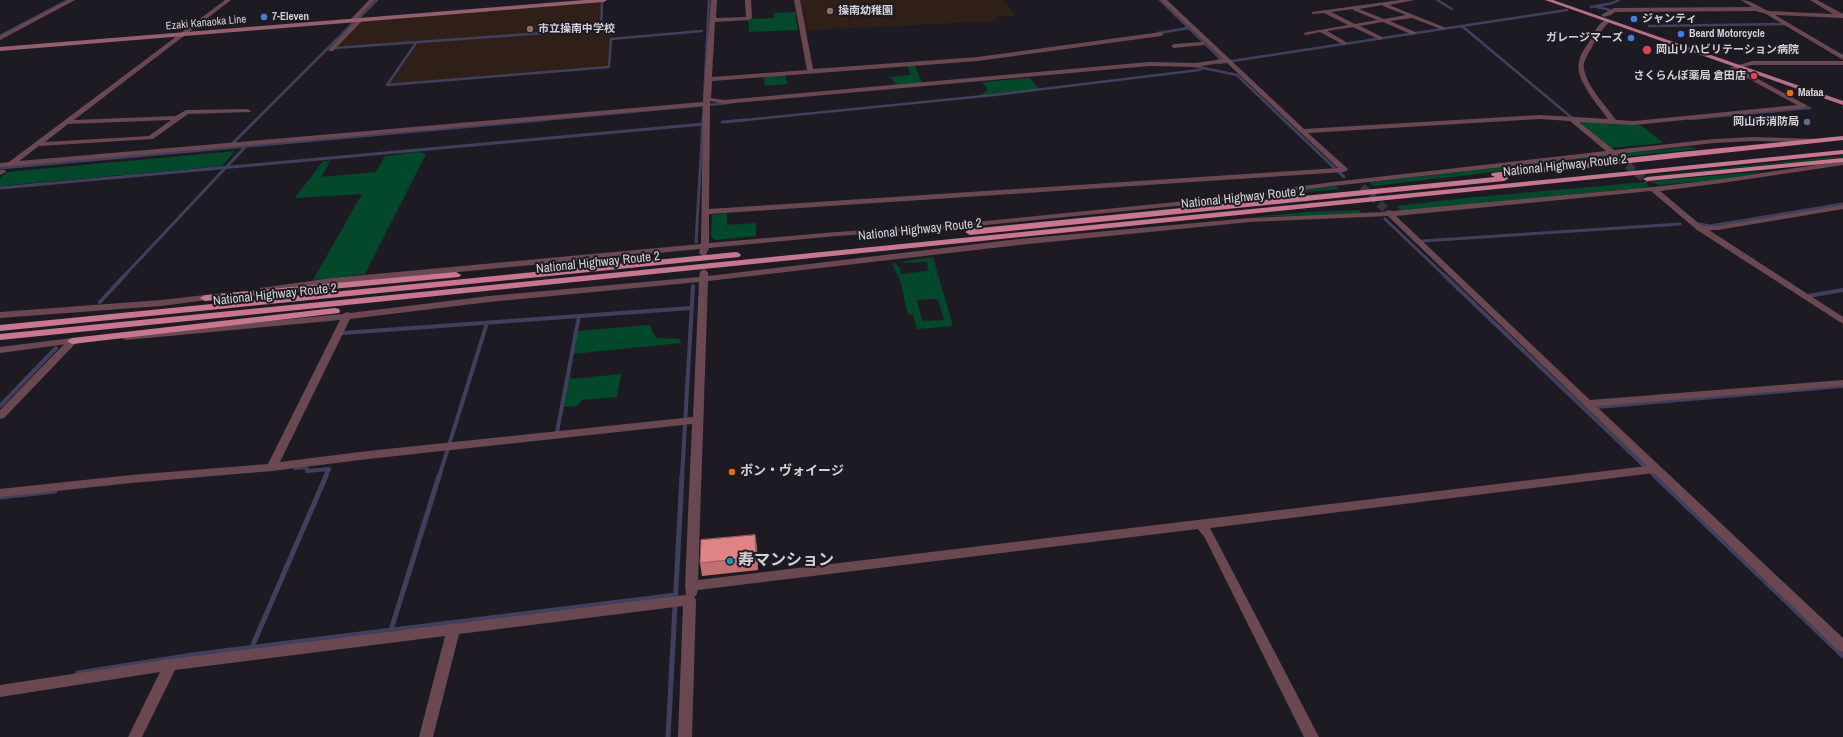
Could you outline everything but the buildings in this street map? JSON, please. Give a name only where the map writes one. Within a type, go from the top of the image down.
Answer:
[{"type":"highway","points":[[1328,196],[1495,175],[1717,150],[1843,138]]},
{"type":"highway","name":"National Highway Route 2","points":[[0,328],[1843,145]]},
{"type":"highway","name":"National Highway Route 2","points":[[0,337],[1843,152]]},
{"type":"highway","points":[[1478,189],[1515,190],[1843,162]]},
{"type":"highway","points":[[205,298],[587,265],[631,266]]},
{"type":"highway","points":[[72,341],[332,311],[550,282]]},
{"type":"main road","name":"Ezaki Kanaoka Line","points":[[0,49],[604,0]]},
{"type":"main road","points":[[1548,0],[1843,103]]},
{"type":"main road","points":[[1561,0],[1843,97]]},
{"type":"street","points":[[0,38],[72,0]]},
{"type":"street","points":[[1,170],[11,165],[228,0]]},
{"type":"street","points":[[352,21],[372,0]]},
{"type":"street","points":[[704,250],[706,103],[714,0]]},
{"type":"street","points":[[713,20],[749,18],[748,0]]},
{"type":"street","points":[[797,0],[810,72]]},
{"type":"street","points":[[1164,0],[1205,43],[1301,131],[1340,170],[1359,184]]},
{"type":"street","points":[[1372,0],[1443,28]]},
{"type":"street","points":[[1314,13],[1412,0]]},
{"type":"street","points":[[1744,0],[1758,8],[1756,9]]},
{"type":"street","points":[[1813,0],[1840,15]]},
{"type":"street","points":[[1354,8],[1413,33]]},
{"type":"street","points":[[1604,15],[1609,14],[1614,10],[1756,9],[1768,13],[1843,58]]},
{"type":"street","points":[[1325,12],[1380,38]]},
{"type":"street","points":[[1768,13],[1840,15]]},
{"type":"street","points":[[1306,33],[1413,16]]},
{"type":"street","points":[[331,50],[360,20]]},
{"type":"street","points":[[1608,21],[1603,23],[1582,59],[1580,69],[1584,79],[1613,121]]},
{"type":"street","points":[[1322,31],[1344,43]]},
{"type":"street","points":[[709,79],[978,59],[1161,34]]},
{"type":"street","points":[[1174,46],[1205,43]]},
{"type":"street","points":[[1204,69],[1208,66],[1226,61]]},
{"type":"street","points":[[11,165],[230,145],[267,144],[1142,64],[1174,63],[1196,65],[1226,61]]},
{"type":"street","points":[[1301,131],[1521,118],[1570,118],[1634,123],[1804,106],[1732,69],[1747,64],[1843,63]]},
{"type":"street","points":[[38,144],[151,138],[186,112],[248,111]]},
{"type":"street","points":[[68,122],[177,118]]},
{"type":"street","points":[[1570,118],[1618,158]]},
{"type":"street","points":[[0,314],[161,303],[332,281],[704,250],[843,234],[946,227],[1206,201],[1635,150],[1753,139],[1823,140]]},
{"type":"street","points":[[250,149],[267,144]]},
{"type":"street","points":[[1635,150],[1689,146],[1717,150]]},
{"type":"street","points":[[0,350],[72,341],[211,330],[489,298],[1004,244],[1242,221],[1387,212],[1652,186],[1722,181],[1843,162]]},
{"type":"street","points":[[705,212],[1340,170]]},
{"type":"street","points":[[1652,186],[1700,228],[1843,321]]},
{"type":"street","points":[[1700,228],[1718,228],[1843,207]]},
{"type":"street","points":[[1387,212],[1587,403],[1652,470],[1843,646]]},
{"type":"street","points":[[685,737],[684,597],[689,422],[704,275]]},
{"type":"street","points":[[272,466],[347,315]]},
{"type":"street","points":[[0,416],[72,341]]},
{"type":"street","points":[[1587,403],[1843,383]]},
{"type":"street","points":[[0,493],[689,422]]},
{"type":"street","points":[[0,692],[171,665],[454,629],[1202,525],[1652,470]]},
{"type":"street","points":[[1202,525],[1213,543],[1312,737]]},
{"type":"street","points":[[426,737],[454,629]]},
{"type":"street","points":[[135,737],[171,665]]},
{"type":"shaded area","points":[[800,0],[842,0],[852,28],[805,30]]},
{"type":"shaded area","points":[[844,0],[1005,0],[1015,16],[996,17],[998,21],[853,28]]},
{"type":"shaded area","points":[[600,2],[600,29],[611,29],[608,67],[389,84],[418,43],[335,48],[360,22],[364,21]]},
{"type":"green space","points":[[795,12],[798,30],[749,32],[748,19],[774,18],[774,13]]},
{"type":"green space","points":[[907,66],[915,66],[922,83],[896,86],[891,77],[911,75]]},
{"type":"green space","points":[[785,75],[788,84],[765,86],[763,76]]},
{"type":"green space","points":[[1030,78],[1039,89],[977,97],[988,90],[982,82]]},
{"type":"green space","points":[[1578,121],[1641,125],[1663,143],[1611,148]]},
{"type":"green space","points":[[1690,147],[1698,149],[1619,157],[1618,154]]},
{"type":"green space","points":[[235,151],[222,166],[0,186],[0,178],[7,172]]},
{"type":"green space","points":[[420,152],[426,154],[365,274],[313,280],[362,194],[295,198],[323,161],[330,161],[321,177],[376,172],[385,156]]},
{"type":"green space","points":[[1609,155],[1614,158],[1374,186],[1369,182]]},
{"type":"green space","points":[[1843,156],[1819,160],[1617,179]]},
{"type":"green space","points":[[1758,172],[1724,179],[1659,185],[1649,181]]},
{"type":"green space","points":[[1645,182],[1649,187],[1402,211],[1396,206],[1465,198]]},
{"type":"green space","points":[[1336,186],[1339,189],[1238,199]]},
{"type":"green space","points":[[1359,210],[1363,214],[1252,217],[1306,212]]},
{"type":"green space","points":[[727,213],[727,225],[756,223],[756,236],[716,240],[711,237],[712,215]]},
{"type":"green space","points":[[933,257],[953,326],[917,329],[913,314],[908,315],[900,280],[892,263],[899,267],[901,274],[928,271],[927,262],[900,262]],"holes":[[[938,299],[944,320],[922,321],[917,300]]]},
{"type":"green space","points":[[650,325],[657,338],[680,339],[681,343],[572,354],[577,331]]},
{"type":"green space","points":[[621,374],[617,397],[582,400],[577,406],[563,407],[569,376],[573,379]]},
{"type":"waterway","points":[[0,36],[68,0]]},
{"type":"waterway","points":[[359,18],[377,0]]},
{"type":"waterway","points":[[704,105],[709,0]]},
{"type":"waterway","points":[[1160,0],[1189,28]]},
{"type":"waterway","points":[[1437,0],[1452,9]]},
{"type":"waterway","points":[[1591,7],[1613,3],[1619,0]]},
{"type":"waterway","points":[[334,48],[601,29],[602,2]]},
{"type":"waterway","points":[[1597,7],[1610,10]]},
{"type":"waterway","points":[[1219,63],[1567,10]]},
{"type":"waterway","points":[[230,146],[353,23]]},
{"type":"waterway","points":[[1649,26],[1784,24]]},
{"type":"waterway","points":[[1462,26],[1571,117]]},
{"type":"waterway","points":[[1158,33],[1189,28]]},
{"type":"waterway","points":[[1189,28],[1224,62]]},
{"type":"waterway","points":[[416,43],[387,85],[609,67],[611,39],[702,31]]},
{"type":"waterway","points":[[1194,66],[1237,75],[1285,121]]},
{"type":"waterway","points":[[740,121],[994,95],[1199,70],[1203,68]]},
{"type":"waterway","points":[[704,105],[729,103]]},
{"type":"waterway","points":[[1690,119],[1810,108],[1802,104]]},
{"type":"waterway","points":[[542,120],[704,105]]},
{"type":"waterway","points":[[703,121],[704,105]]},
{"type":"waterway","points":[[246,146],[542,120]]},
{"type":"waterway","points":[[531,121],[542,120]]},
{"type":"waterway","points":[[703,120],[703,124]]},
{"type":"waterway","points":[[740,121],[746,120]]},
{"type":"waterway","points":[[1284,120],[1344,177]]},
{"type":"waterway","points":[[735,121],[740,121]]},
{"type":"waterway","points":[[722,122],[740,121]]},
{"type":"waterway","points":[[226,167],[703,124]]},
{"type":"waterway","points":[[696,242],[703,124]]},
{"type":"waterway","points":[[0,168],[246,146]]},
{"type":"waterway","points":[[226,167],[246,146]]},
{"type":"waterway","points":[[0,188],[226,167]]},
{"type":"waterway","points":[[124,276],[226,167]]},
{"type":"waterway","points":[[1699,224],[1710,226],[1843,204]]},
{"type":"waterway","points":[[1385,219],[1445,276]]},
{"type":"waterway","points":[[1422,241],[1680,224]]},
{"type":"waterway","points":[[100,302],[125,275]]},
{"type":"waterway","points":[[1444,275],[1656,477]]},
{"type":"waterway","points":[[682,477],[693,286]]},
{"type":"waterway","points":[[1808,296],[1843,290]]},
{"type":"waterway","points":[[579,316],[691,308]]},
{"type":"waterway","points":[[343,333],[579,316]]},
{"type":"waterway","points":[[557,432],[579,316]]},
{"type":"waterway","points":[[439,477],[487,323]]},
{"type":"waterway","points":[[0,406],[56,348]]},
{"type":"waterway","points":[[1596,407],[1843,386]]},
{"type":"waterway","points":[[295,468],[306,467],[307,471],[329,469],[325,477]]},
{"type":"waterway","points":[[252,647],[326,476]]},
{"type":"waterway","points":[[391,630],[439,476]]},
{"type":"waterway","points":[[676,595],[682,476]]},
{"type":"waterway","points":[[1655,476],[1843,656]]},
{"type":"waterway","points":[[0,497],[55,491]]},
{"type":"waterway","points":[[78,673],[199,654],[676,595]]},
{"type":"waterway","points":[[668,737],[676,595]]},
{"type":"tunnel","points":[[1618,158],[1648,182]]},
{"type":"tunnel","points":[[1362,187],[1385,209]]},
{"type":"place","name":"操南幼稚園","points":[[830,11]]},
{"type":"place","name":"7-Eleven","points":[[264,17]]},
{"type":"place","name":"ジャンティ","points":[[1634,19]]},
{"type":"place","name":"市立操南中学校","points":[[530,29]]},
{"type":"place","name":"Beard Motorcycle","points":[[1681,34]]},
{"type":"place","name":"ガレージマーズ","points":[[1631,38]]},
{"type":"place","name":"岡山リハビリテーション病院","points":[[1647,50]]},
{"type":"place","name":"さくらんぼ薬局 倉田店","points":[[1754,76]]},
{"type":"place","name":"Mataa","points":[[1790,93]]},
{"type":"place","name":"岡山市消防局","points":[[1807,122]]},
{"type":"place","name":"ボン・ヴォイージ","points":[[732,472]]},
{"type":"place","name":"寿マンション","points":[[730,561]]}]
